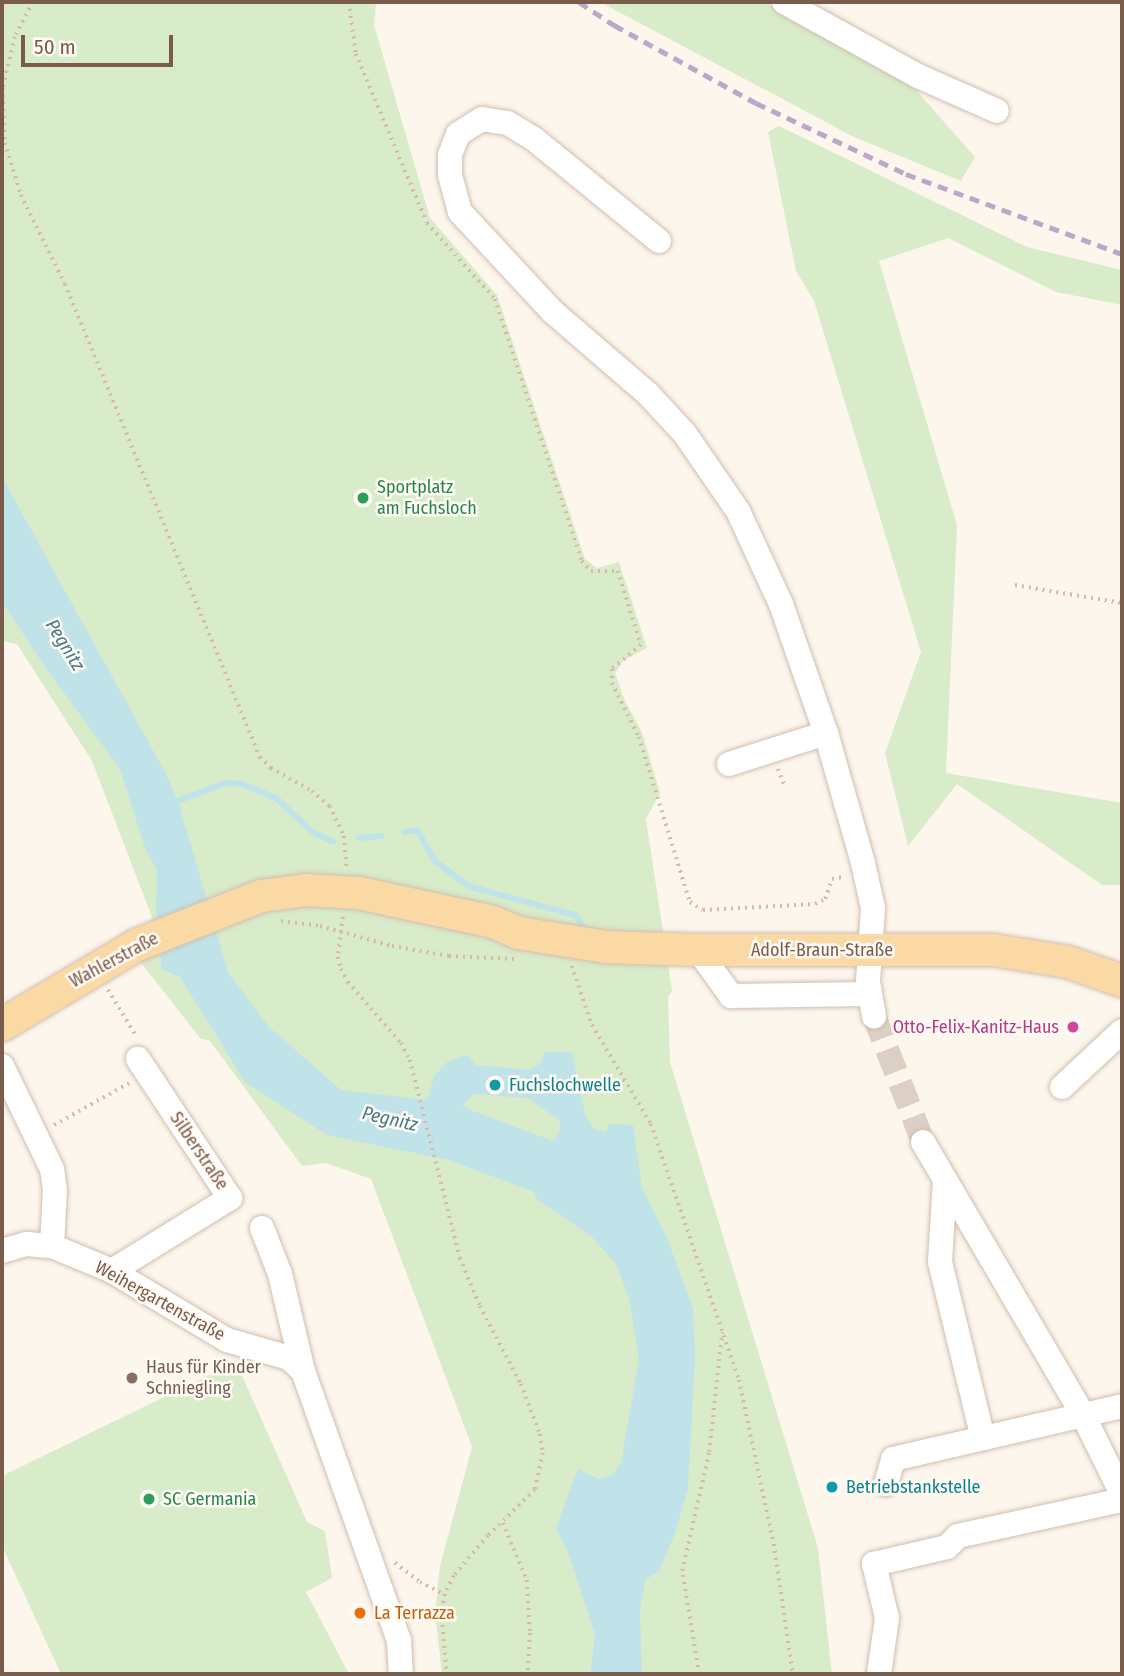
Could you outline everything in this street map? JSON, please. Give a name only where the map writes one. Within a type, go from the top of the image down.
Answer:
[{"type":"main road","name":"Adolf-Braun-Straße","points":[[232,910],[302,907],[493,934],[519,945],[698,950],[1017,953],[1068,962],[1122,981]]},
{"type":"main road","name":"Wahlerstraße","points":[[2,1025],[104,961],[154,938],[232,910]]},
{"type":"street","points":[[785,2],[918,76],[997,111]]},
{"type":"street","points":[[659,241],[534,139],[508,123],[482,119],[458,134],[450,155],[450,175],[460,212],[553,312],[648,394],[685,434],[738,511],[781,604],[825,733],[873,908],[868,982],[872,1005],[731,996],[698,950]]},
{"type":"street","points":[[729,764],[825,733]]},
{"type":"street","points":[[1062,1087],[1122,1031]]},
{"type":"street","points":[[2,1066],[52,1169],[55,1190],[52,1246]]},
{"type":"street","name":"Silberstraße","points":[[112,1271],[230,1198],[137,1069]]},
{"type":"street","points":[[923,1142],[1083,1415],[1122,1494]]},
{"type":"street","points":[[945,1180],[940,1262],[983,1438]]},
{"type":"street","points":[[262,1228],[279,1274],[303,1371],[399,1640],[401,1674]]},
{"type":"street","name":"Weihergartenstraße","points":[[2,1251],[27,1244],[52,1246],[112,1271],[227,1340],[289,1358],[303,1371]]},
{"type":"street","points":[[886,1484],[893,1459],[1122,1406]]},
{"type":"street","points":[[879,1674],[887,1618],[874,1564],[947,1547],[958,1536],[1122,1500]]},
{"type":"path","points":[[33,2],[15,37],[3,88],[5,143],[21,195],[65,284],[260,757],[271,768],[312,791],[330,806],[344,836],[348,875]]},
{"type":"path","points":[[349,2],[356,54],[427,223],[495,299],[582,561],[591,572],[618,571],[641,645],[612,669],[612,683],[639,737],[690,902],[703,910],[815,904],[825,899],[832,879],[865,872]]},
{"type":"path","points":[[1015,585],[1122,603]]},
{"type":"path","points":[[277,921],[320,926],[340,933],[449,956],[519,945]]},
{"type":"path","points":[[340,933],[341,970],[348,982],[401,1042],[410,1060],[460,1258],[480,1306],[521,1384],[541,1443],[541,1470],[535,1490],[454,1576],[445,1594],[442,1618],[447,1674]]},
{"type":"path","points":[[569,957],[592,1025],[651,1124],[739,1380],[775,1544],[793,1674]]},
{"type":"path","points":[[36,1135],[137,1069],[137,1037],[114,999]]},
{"type":"path","points":[[699,1674],[682,1571],[709,1452],[722,1331]]},
{"type":"path","points":[[503,1522],[527,1580],[530,1633],[528,1674]]},
{"type":"path","points":[[388,1557],[419,1582],[445,1594]]},
{"type":"green space","points":[[2,2],[376,2],[374,25],[430,218],[497,295],[585,559],[597,568],[619,562],[647,648],[623,661],[615,673],[625,701],[642,732],[660,793],[646,819],[672,991],[668,997],[670,1062],[818,1548],[832,1674],[442,1674],[435,1613],[440,1566],[472,1447],[371,1179],[326,1163],[302,1166],[210,1041],[200,1038],[135,955],[152,917],[92,761],[17,644],[2,641]]},
{"type":"green space","points":[[600,2],[765,2],[915,89],[975,157],[961,181],[854,137]]},
{"type":"green space","points":[[779,126],[1027,247],[1122,270],[1122,305],[1056,292],[948,238],[879,261],[957,525],[946,773],[1122,803],[1122,885],[1102,885],[957,784],[908,846],[885,753],[921,652],[814,301],[796,271],[768,132]]},
{"type":"green space","name":"SC Germania","points":[[236,1362],[307,1522],[325,1531],[332,1578],[306,1592],[349,1674],[61,1674],[2,1546],[2,1476]]},
{"type":"water","name":"Pegnitz","points":[[2,477],[165,772],[178,801],[228,972],[269,1027],[341,1090],[427,1100],[434,1076],[447,1062],[467,1055],[476,1065],[530,1070],[541,1063],[544,1052],[572,1052],[585,1114],[593,1128],[606,1132],[609,1124],[633,1125],[642,1187],[667,1238],[693,1309],[695,1357],[688,1489],[674,1536],[659,1571],[645,1580],[640,1611],[642,1674],[590,1674],[595,1634],[568,1552],[556,1528],[578,1469],[599,1479],[612,1475],[621,1463],[639,1359],[629,1298],[616,1264],[592,1237],[537,1199],[534,1192],[449,1160],[327,1135],[245,1082],[180,977],[162,969],[156,922],[157,871],[145,848],[120,769],[45,667],[2,602]],"holes":[[[474,1094],[528,1098],[560,1121],[559,1133],[553,1141],[463,1105]]]},
{"type":"waterway","points":[[172,803],[226,783],[242,784],[277,799],[314,833],[333,841]]},
{"type":"waterway","points":[[404,832],[417,830],[435,861],[468,886],[575,915],[587,932]]},
{"type":"waterway","points":[[359,838],[382,836]]},
{"type":"tunnel","points":[[874,1016],[923,1142]]},
{"type":"railway","points":[[579,2],[614,25],[756,103],[906,174],[1122,254]]},
{"type":"place","name":"Sportplatz am Fuchsloch","points":[[363,498]]},
{"type":"place","name":"Otto-Felix-Kanitz-Haus","points":[[1073,1027]]},
{"type":"place","name":"Fuchslochwelle","points":[[495,1085]]},
{"type":"place","name":"Haus für Kinder Schniegling","points":[[132,1378]]},
{"type":"place","name":"Betriebstankstelle","points":[[832,1487]]},
{"type":"place","name":"SC Germania","points":[[149,1499]]},
{"type":"place","name":"La Terrazza","points":[[360,1613]]}]
